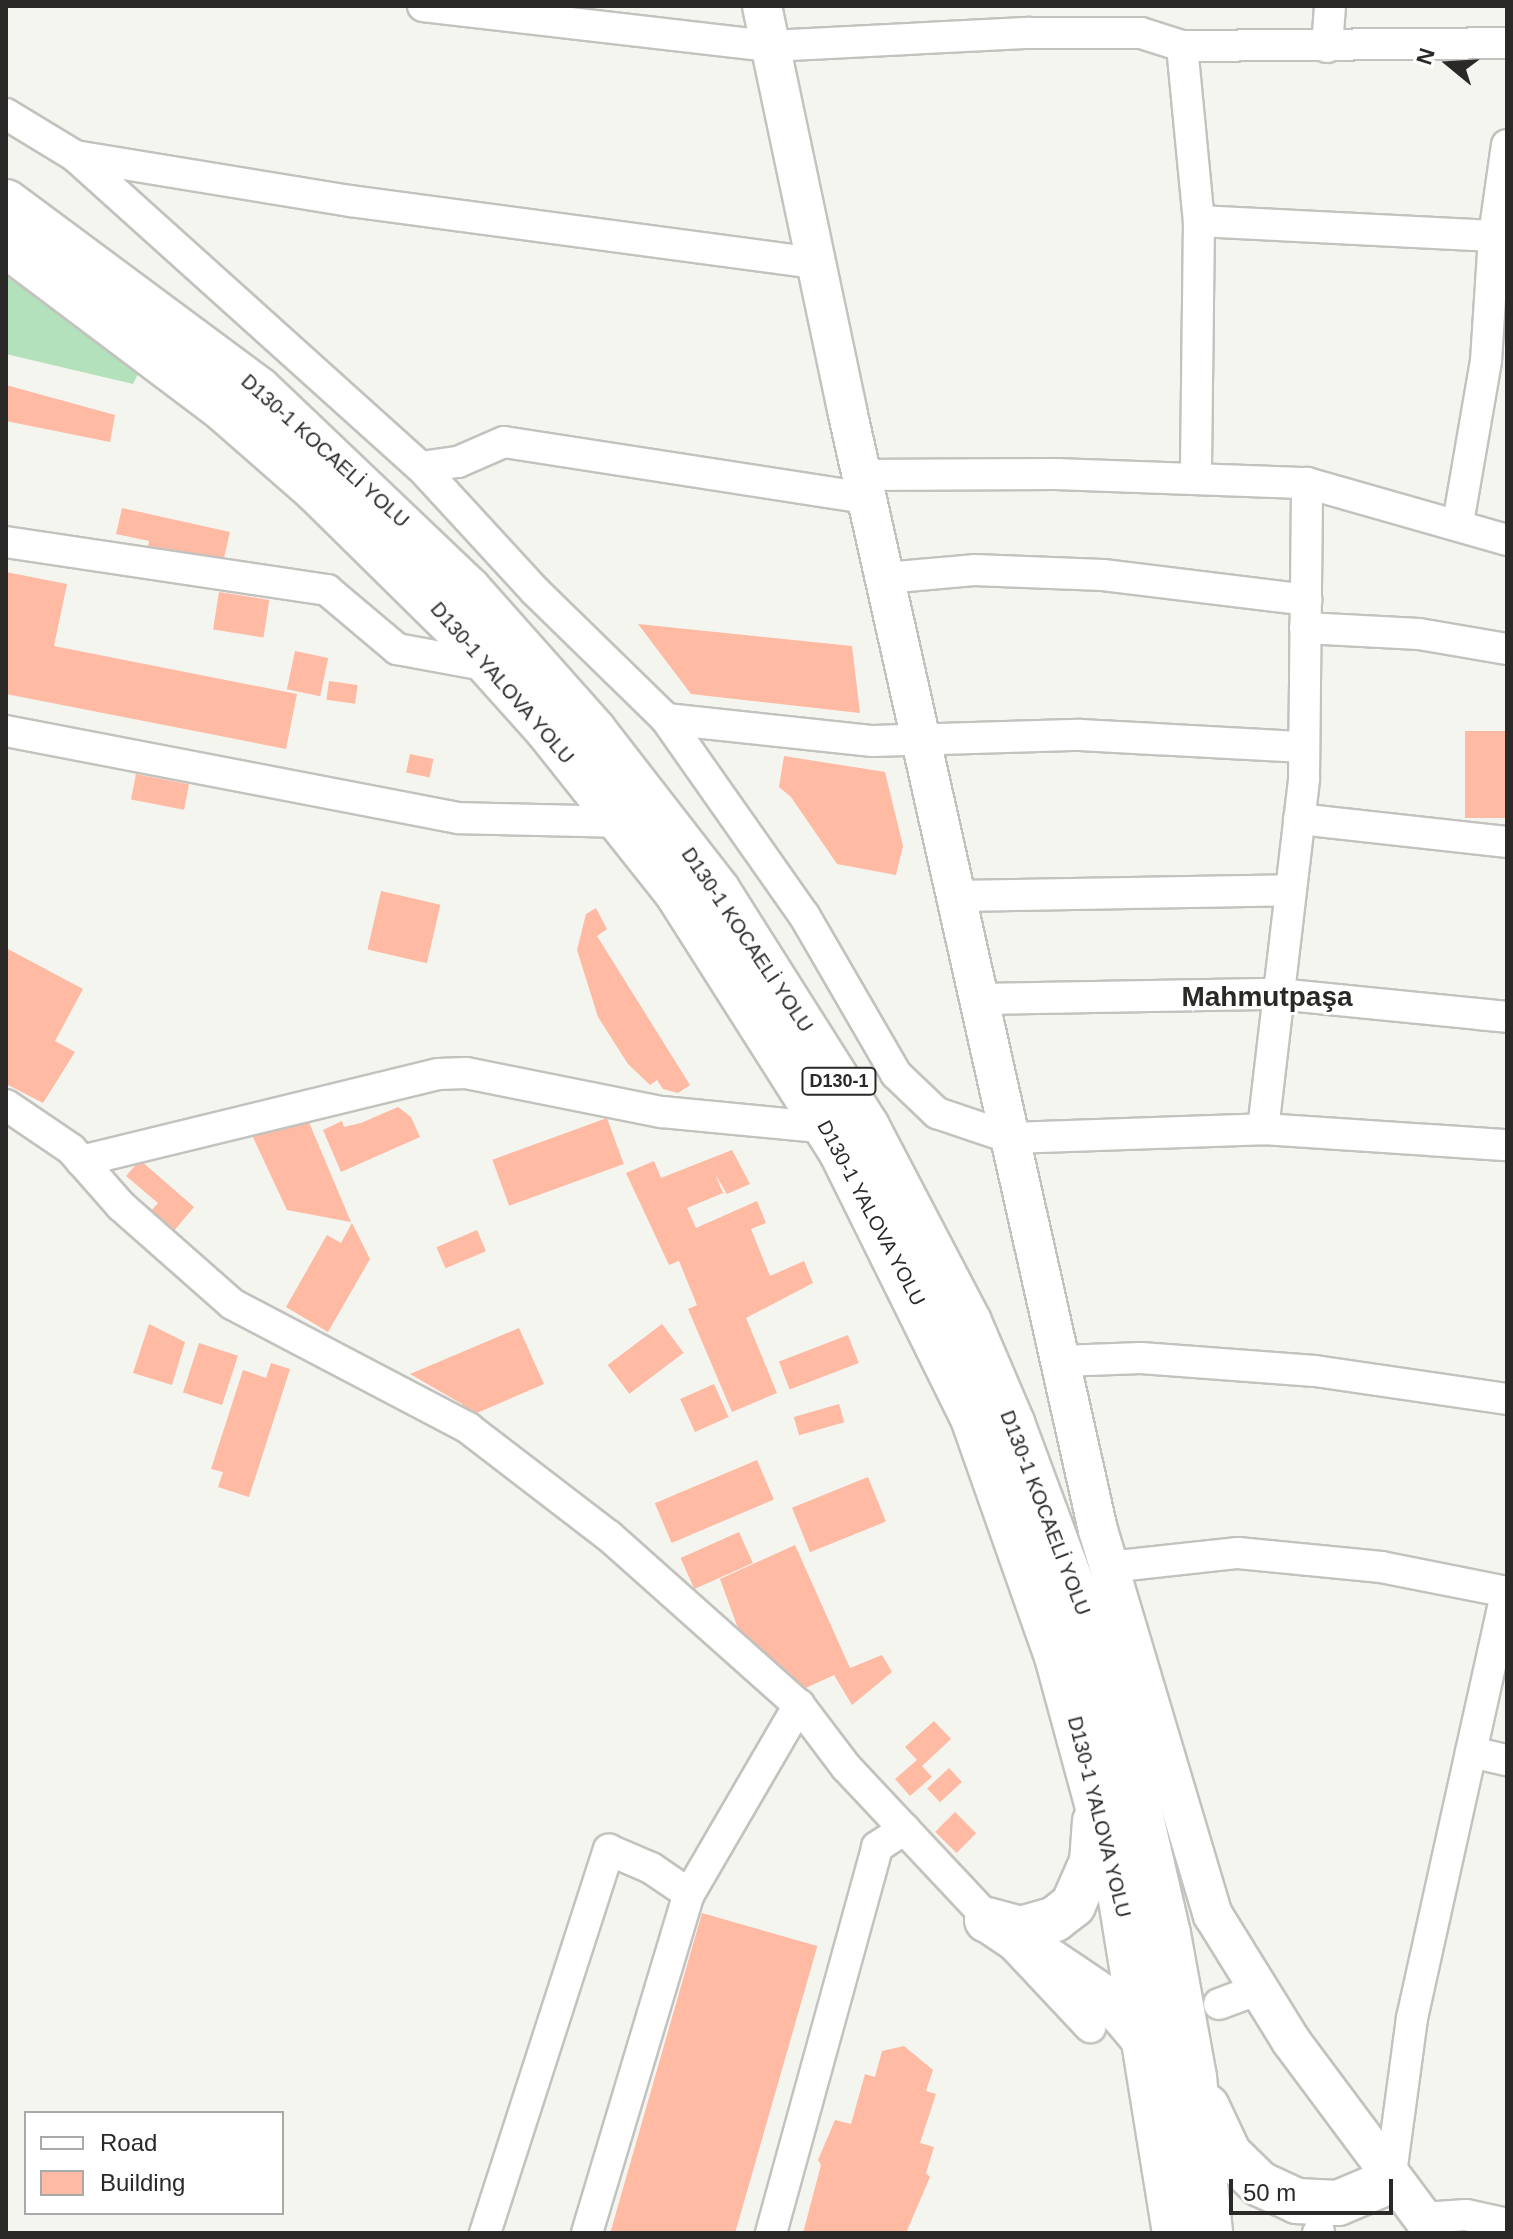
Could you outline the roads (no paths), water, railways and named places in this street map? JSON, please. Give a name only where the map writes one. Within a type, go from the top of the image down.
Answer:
[{"type":"highway","name":"D130-1 YALOVA YOLU","points":[[9,215],[147,347],[241,425],[391,560],[490,666],[621,822],[719,953],[827,1128],[879,1221],[978,1430],[1028,1568],[1118,1881],[1148,2044],[1175,2233]]},
{"type":"highway","name":"D130-1 KOCAELİ YOLU","points":[[9,215],[258,389],[419,536],[594,731],[718,891],[807,1027],[936,1255],[1054,1531],[1123,1739],[1168,1934],[1194,2077],[1210,2233]]},
{"type":"highway","points":[[987,1920],[1021,1929],[1055,1919],[1073,1905],[1092,1862],[1096,1837],[1091,1779]]},
{"type":"highway","points":[[987,1920],[1116,2006],[1148,2044]]},
{"type":"highway","points":[[1194,2077],[1229,2154],[1260,2184],[1297,2201],[1338,2203],[1390,2181]]},
{"type":"highway","points":[[1318,2232],[1368,2207],[1390,2181]]},
{"type":"main road","points":[[762,6],[864,487],[1109,1567],[1213,1915],[1259,1989],[1390,2181],[1429,2226]]},
{"type":"street","points":[[423,6],[770,46],[1140,20],[1182,46],[1507,43]]},
{"type":"street","points":[[1327,47],[1330,6]]},
{"type":"street","points":[[1182,46],[1199,221],[1196,479]]},
{"type":"street","points":[[6,114],[75,156],[421,467],[535,591],[666,719],[804,915],[896,1074],[937,1113],[1011,1138],[1263,1129],[1507,1145]]},
{"type":"street","points":[[1458,523],[1486,361],[1494,236],[1507,145]]},
{"type":"street","points":[[75,156],[351,201],[816,263]]},
{"type":"street","points":[[1199,221],[1494,236]]},
{"type":"street","points":[[421,467],[458,462],[504,442],[864,487],[1196,479],[1307,483],[1373,505],[1458,523],[1507,540]]},
{"type":"street","points":[[1263,1129],[1299,819],[1304,747],[1307,483]]},
{"type":"street","points":[[6,542],[327,590],[397,649],[490,666]]},
{"type":"street","points":[[885,578],[974,570],[1103,575],[1507,649]]},
{"type":"street","points":[[666,719],[873,741],[1080,735],[1304,747]]},
{"type":"street","points":[[6,731],[458,818],[621,822]]},
{"type":"street","points":[[1299,819],[1507,842]]},
{"type":"street","points":[[957,896],[1291,890]]},
{"type":"street","points":[[980,999],[1278,994],[1507,1017]]},
{"type":"street","points":[[81,1161],[438,1074],[466,1073],[662,1112],[827,1128]]},
{"type":"street","points":[[6,1105],[81,1161],[151,1234],[232,1304],[468,1428],[528,1470],[799,1705],[846,1767],[1090,2027]]},
{"type":"street","points":[[1061,1361],[1141,1358],[1315,1371],[1507,1399]]},
{"type":"street","points":[[1109,1567],[1238,1553],[1381,1567],[1507,1592],[1412,2018],[1390,2181]]},
{"type":"street","points":[[587,2233],[689,1894],[799,1705]]},
{"type":"street","points":[[1471,1752],[1507,1760]]},
{"type":"street","points":[[771,2233],[877,1847],[905,1829]]},
{"type":"street","points":[[485,2233],[516,2124],[609,1850],[651,1868],[689,1894]]},
{"type":"street","points":[[1219,2004],[1259,1989]]},
{"type":"street","points":[[1429,2226],[1466,2215],[1507,2224]]},
{"type":"district","name":"Mahmutpaşa","points":[[1267,997]]}]
